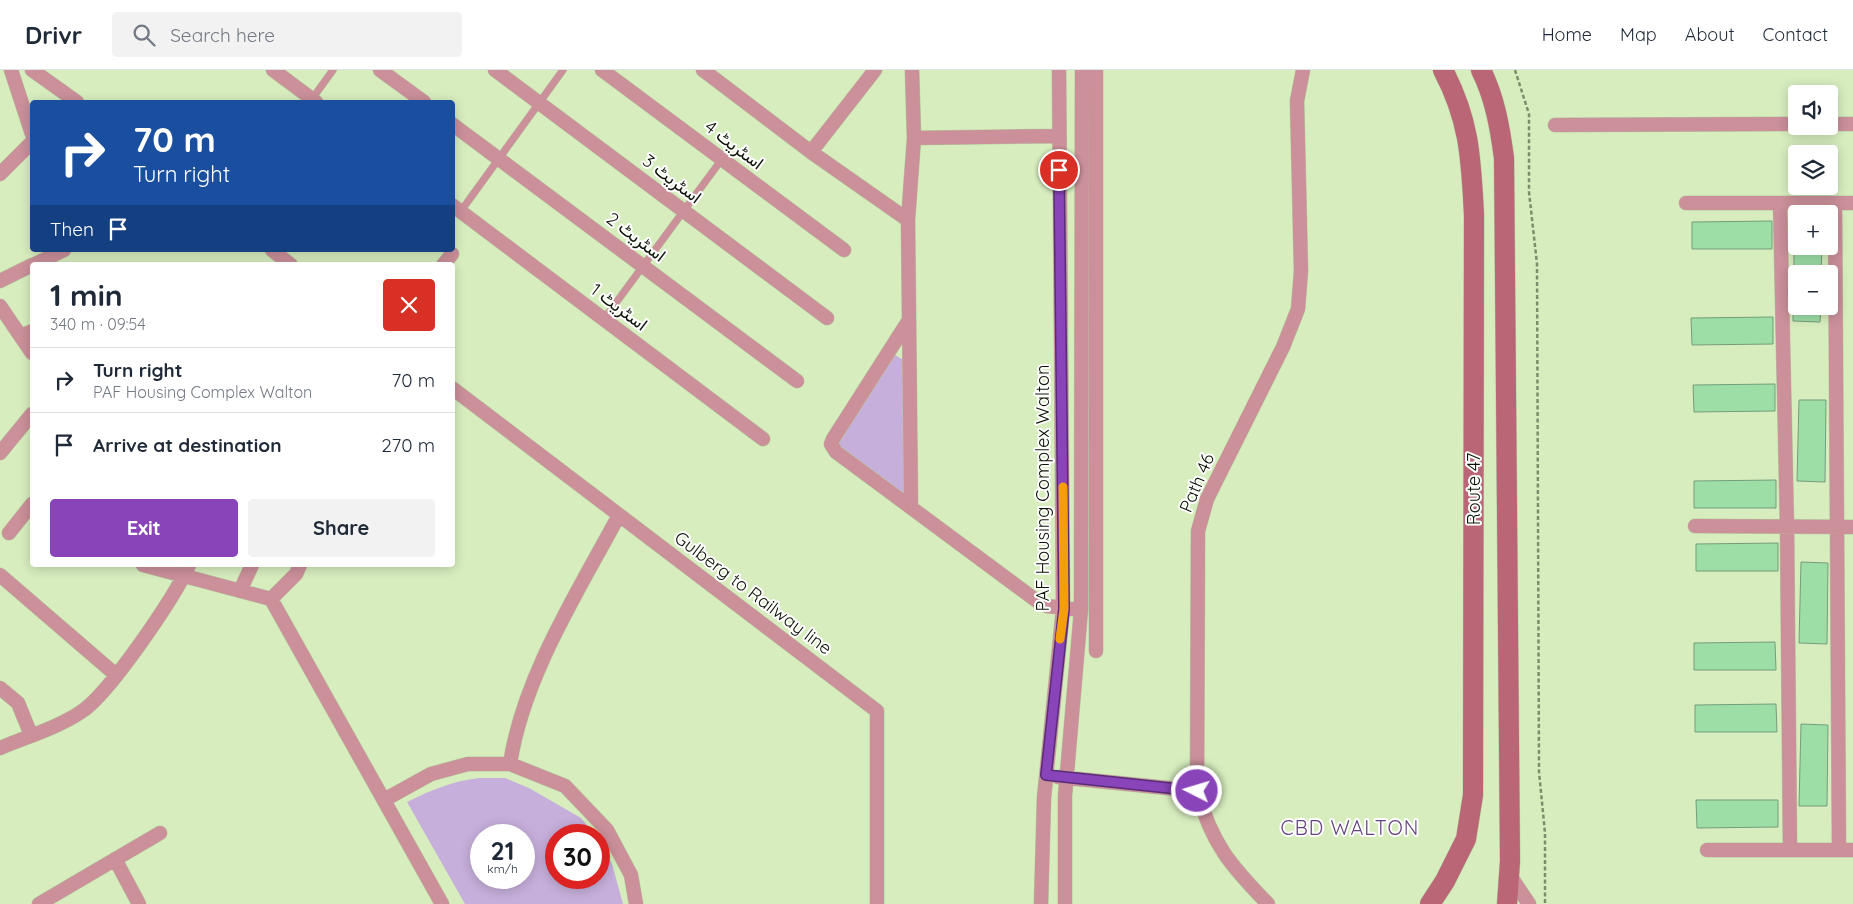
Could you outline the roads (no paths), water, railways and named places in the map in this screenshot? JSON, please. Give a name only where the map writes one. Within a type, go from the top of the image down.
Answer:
[{"type":"street","points":[[11,70],[30,128]]},
{"type":"street","points":[[32,70],[71,100]]},
{"type":"street","points":[[273,70],[313,100]]},
{"type":"street","points":[[380,70],[421,100]]},
{"type":"street","name":"اسٹریٹ 3","points":[[494,70],[828,318]]},
{"type":"street","name":"اسٹریٹ 4","points":[[602,70],[844,250]]},
{"type":"street","points":[[703,70],[811,152],[908,220]]},
{"type":"street","points":[[811,152],[875,70]]},
{"type":"street","points":[[912,70],[914,138],[908,220],[912,507]]},
{"type":"street","name":"PAF Housing Complex Walton","points":[[1041,904],[1046,775],[1064,609],[1060,70]]},
{"type":"street","points":[[1065,904],[1067,778],[1081,610],[1082,70]]},
{"type":"street","points":[[1096,70],[1096,651]]},
{"type":"street","name":"Path 46","points":[[1268,904],[1220,849],[1205,820],[1197,791],[1198,531],[1207,498],[1283,347],[1298,308],[1301,271],[1297,102],[1303,70]]},
{"type":"street","name":"Route 47","points":[[1430,904],[1445,881],[1466,839],[1473,795],[1474,215],[1470,146],[1457,96],[1443,70]]},
{"type":"street","name":"Route 47","points":[[1482,70],[1488,82],[1499,120],[1504,158],[1509,874],[1507,904]]},
{"type":"street","points":[[1555,125],[1788,124]]},
{"type":"street","points":[[1838,124],[1853,124]]},
{"type":"street","name":"اسٹریٹ 2","points":[[455,126],[797,381]]},
{"type":"street","points":[[914,138],[1059,136]]},
{"type":"street","points":[[0,174],[30,144]]},
{"type":"street","points":[[1686,203],[1853,203]]},
{"type":"street","points":[[1835,203],[1839,850]]},
{"type":"street","points":[[1780,204],[1787,526],[1790,849]]},
{"type":"street","name":"اسٹریٹ 1","points":[[456,208],[763,439]]},
{"type":"street","points":[[39,262],[60,252]]},
{"type":"street","points":[[275,252],[287,262]]},
{"type":"street","points":[[0,281],[30,266]]},
{"type":"street","points":[[0,306],[27,334]]},
{"type":"street","points":[[909,320],[831,444],[836,452],[1037,601],[1047,606],[1064,609],[1096,610]]},
{"type":"street","name":"Gulberg to Railway line","points":[[455,390],[877,711],[877,904]]},
{"type":"street","points":[[0,453],[30,416]]},
{"type":"street","points":[[9,533],[30,507]]},
{"type":"street","points":[[510,764],[514,734],[536,679],[561,624],[619,515]]},
{"type":"street","points":[[1695,526],[1853,527]]},
{"type":"street","points":[[157,567],[186,571],[240,591],[271,599],[442,904]]},
{"type":"street","points":[[240,591],[251,567]]},
{"type":"street","points":[[271,599],[296,574],[299,567]]},
{"type":"street","points":[[0,748],[80,712],[100,696],[186,571]]},
{"type":"street","points":[[0,575],[116,675]]},
{"type":"street","points":[[0,688],[18,703],[32,735]]},
{"type":"street","points":[[384,800],[431,774],[468,764],[510,764],[565,786],[607,830],[631,876],[636,904]]},
{"type":"street","points":[[1046,775],[1197,791]]},
{"type":"street","points":[[40,904],[160,833]]},
{"type":"street","points":[[1706,850],[1853,850]]},
{"type":"street","points":[[115,859],[139,904]]},
{"type":"street","points":[[1509,874],[1529,904]]},
{"type":"lane","points":[[315,100],[333,70]]},
{"type":"lane","points":[[456,208],[499,158],[563,70]]},
{"type":"lane","points":[[604,319],[722,159]]},
{"type":"district","name":"CBD WALTON","points":[[1350,828]]}]
